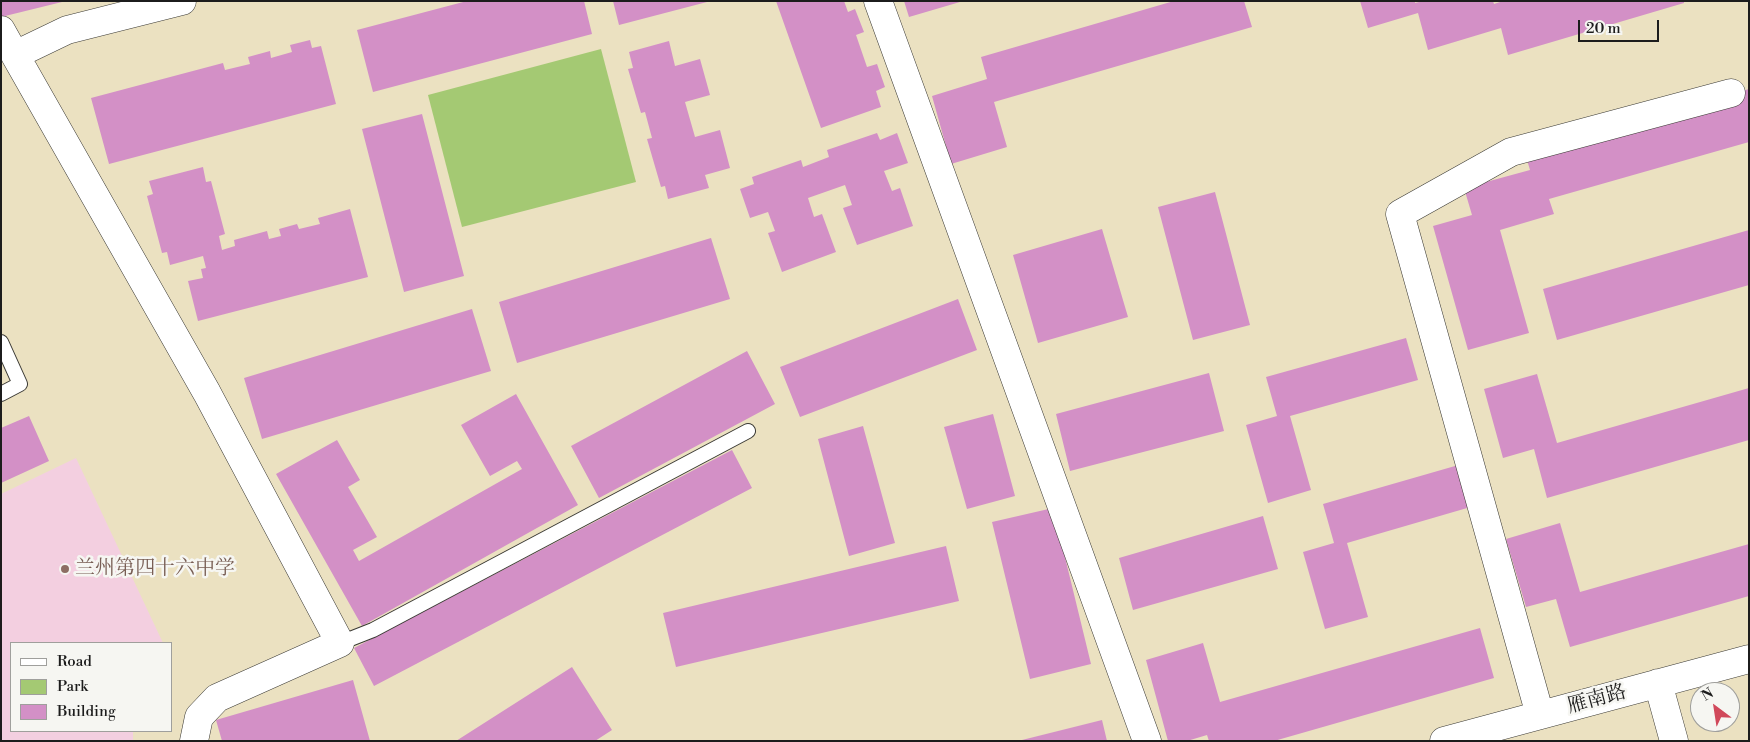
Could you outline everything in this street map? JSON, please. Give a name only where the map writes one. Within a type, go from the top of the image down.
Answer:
[{"type":"street","points":[[15,55],[67,30],[182,1]]},
{"type":"street","points":[[878,1],[1148,741]]},
{"type":"street","points":[[1,30],[207,393],[340,643],[217,698],[199,717],[192,738],[194,741]]},
{"type":"street","points":[[1540,715],[1400,214],[1511,152],[1731,93]]},
{"type":"street","name":"雁南路","points":[[1444,741],[1749,659]]},
{"type":"street","points":[[1658,683],[1674,741]]},
{"type":"lane","points":[[1,342],[20,384],[1,394]]},
{"type":"lane","points":[[340,643],[373,630],[748,432]]},
{"type":"shaded area","name":"兰州第四十六中学","points":[[76,458],[163,642],[10,642],[10,732],[133,732],[133,741],[1,741],[1,494]]},
{"type":"green space","points":[[601,49],[636,182],[462,227],[428,95]]},
{"type":"building","points":[[1,1],[62,1],[62,2],[1,17]]},
{"type":"building","points":[[467,1],[584,1],[592,34],[373,92],[357,30]]},
{"type":"building","points":[[613,1],[707,1],[707,2],[619,25]]},
{"type":"building","points":[[776,1],[844,1],[848,12],[855,9],[864,32],[856,35],[867,67],[877,64],[885,87],[876,91],[881,107],[821,128]]},
{"type":"building","points":[[904,1],[960,1],[960,2],[909,17]]},
{"type":"building","points":[[1174,1],[1244,1],[1252,27],[994,102],[1007,147],[951,164],[932,96],[987,79],[981,57]]},
{"type":"building","points":[[1360,1],[1415,1],[1415,3],[1423,1],[1493,1],[1494,4],[1503,1],[1684,1],[1684,3],[1508,55],[1501,28],[1428,50],[1418,13],[1368,28]]},
{"type":"building","points":[[310,40],[312,48],[321,46],[336,104],[109,164],[91,98],[223,63],[225,70],[250,64],[248,57],[270,51],[271,58],[292,52],[290,45]]},
{"type":"building","points":[[669,41],[675,66],[700,59],[710,95],[685,102],[695,137],[720,130],[730,168],[705,175],[709,188],[668,199],[665,186],[661,187],[647,139],[652,138],[645,112],[641,113],[628,69],[633,68],[629,52]]},
{"type":"building","points":[[1749,89],[1749,142],[1549,199],[1554,214],[1500,230],[1529,333],[1468,350],[1433,226],[1472,215],[1464,188],[1530,170],[1525,153]]},
{"type":"building","points":[[422,114],[464,276],[404,292],[362,129]]},
{"type":"building","points":[[877,133],[880,140],[897,133],[908,163],[884,171],[892,191],[900,188],[913,226],[857,245],[843,208],[852,205],[845,185],[808,198],[814,217],[822,214],[836,252],[782,272],[768,233],[775,231],[768,212],[750,218],[740,189],[754,184],[752,177],[801,160],[803,167],[829,157],[827,150]]},
{"type":"building","points":[[203,167],[206,182],[211,181],[225,234],[219,236],[222,250],[235,246],[234,240],[267,231],[269,239],[281,236],[279,229],[297,224],[299,229],[320,224],[318,218],[350,209],[368,277],[198,321],[188,281],[203,278],[201,269],[206,268],[203,256],[170,265],[167,252],[162,253],[147,196],[153,194],[149,181]]},
{"type":"building","points":[[1215,192],[1250,325],[1193,340],[1158,207]]},
{"type":"building","points":[[1102,229],[1128,317],[1038,343],[1013,255]]},
{"type":"building","points":[[1749,230],[1749,285],[1557,340],[1543,289]]},
{"type":"building","points":[[711,238],[730,299],[517,363],[499,302]]},
{"type":"building","points":[[958,299],[977,350],[800,417],[780,367]]},
{"type":"building","points":[[472,309],[491,371],[262,439],[244,378]]},
{"type":"building","points":[[1406,338],[1418,380],[1290,416],[1311,490],[1268,503],[1246,425],[1277,416],[1266,377]]},
{"type":"building","points":[[747,351],[775,404],[599,498],[571,446]]},
{"type":"building","points":[[1209,373],[1224,431],[1070,471],[1056,414]]},
{"type":"building","points":[[1537,374],[1557,443],[1749,388],[1749,440],[1547,498],[1534,449],[1503,458],[1484,389]]},
{"type":"building","points":[[516,394],[578,505],[362,626],[276,474],[337,440],[360,480],[348,487],[377,537],[353,550],[359,561],[522,469],[517,461],[490,476],[461,425]]},
{"type":"building","points":[[993,414],[1015,496],[967,509],[944,427]]},
{"type":"building","points":[[29,416],[49,461],[1,483],[1,428]]},
{"type":"building","points":[[863,426],[895,543],[849,556],[818,439]]},
{"type":"building","points":[[732,450],[752,488],[374,686],[354,648]]},
{"type":"building","points":[[1462,464],[1474,506],[1347,543],[1368,617],[1325,629],[1303,552],[1334,543],[1323,504]]},
{"type":"building","points":[[1053,508],[1091,664],[1030,679],[992,522]]},
{"type":"building","points":[[1263,516],[1278,569],[1133,610],[1119,558]]},
{"type":"building","points":[[1560,523],[1580,592],[1749,544],[1749,596],[1570,647],[1556,599],[1526,607],[1506,539]]},
{"type":"building","points":[[946,546],[959,601],[676,667],[663,613]]},
{"type":"building","points":[[1480,628],[1494,678],[1274,741],[1209,741],[1207,735],[1187,741],[1168,741],[1146,660],[1203,643],[1220,702]]},
{"type":"building","points":[[572,667],[612,730],[595,741],[456,741]]},
{"type":"building","points":[[353,680],[370,741],[222,741],[216,720]]},
{"type":"building","points":[[1102,720],[1107,741],[1022,741],[1022,740]]},
{"type":"place","name":"兰州第四十六中学","points":[[65,569]]}]
